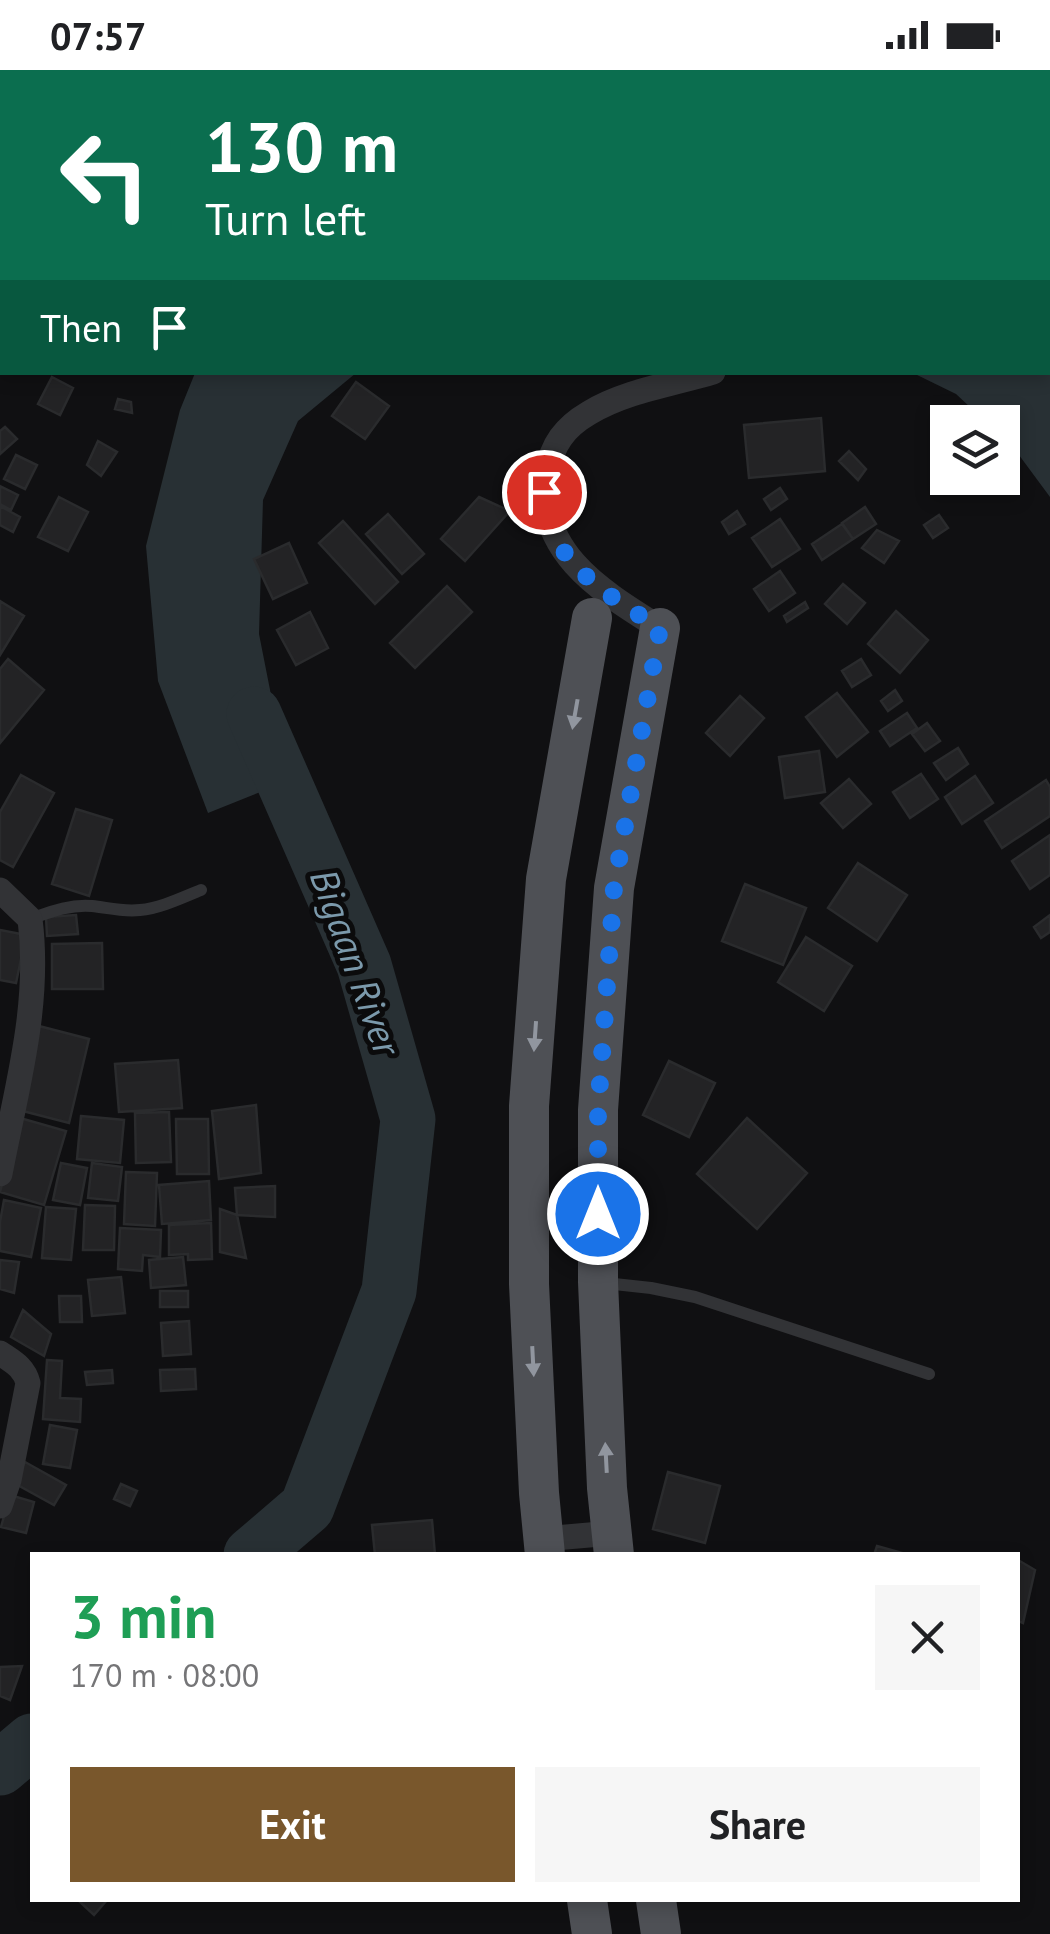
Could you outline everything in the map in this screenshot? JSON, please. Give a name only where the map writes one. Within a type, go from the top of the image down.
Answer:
[{"type":"main road","points":[[544,1547],[529,1284],[530,1106],[546,880],[592,618]]},
{"type":"main road","points":[[613,1544],[598,1282],[598,1110],[614,888],[660,628]]},
{"type":"main road","points":[[587,1902],[592,1934]]},
{"type":"main road","points":[[656,1902],[661,1934]]},
{"type":"street","points":[[660,628],[598,589],[562,548],[549,522],[544,492],[549,462],[563,432],[590,412],[627,396],[702,375]]},
{"type":"street","points":[[0,890],[30,920],[34,977],[31,1014],[0,1174]]},
{"type":"street","points":[[0,1353],[19,1365],[28,1383],[9,1480],[0,1506]]},
{"type":"street","points":[[544,1547],[613,1544]]},
{"type":"lane","points":[[30,920],[69,906],[143,910],[200,890]]},
{"type":"lane","points":[[598,1282],[695,1298],[929,1374]]},
{"type":"shaded area","points":[[194,375],[354,375],[298,421],[263,500],[259,634],[288,781],[208,813],[158,681],[146,546],[180,410]]},
{"type":"shaded area","points":[[917,375],[1050,375],[1050,497],[1020,456],[1020,405],[968,405],[956,394]]},
{"type":"building","points":[[52,377],[73,388],[60,415],[38,404]]},
{"type":"building","points":[[356,382],[389,406],[365,439],[332,416]]},
{"type":"building","points":[[118,399],[131,402],[132,413],[115,409]]},
{"type":"building","points":[[821,418],[825,471],[749,478],[744,425]]},
{"type":"building","points":[[5,427],[17,439],[0,454],[0,431]]},
{"type":"building","points":[[98,441],[117,452],[101,476],[87,465]]},
{"type":"building","points":[[849,451],[866,469],[858,480],[839,461]]},
{"type":"building","points":[[16,455],[37,465],[25,489],[4,479]]},
{"type":"building","points":[[0,486],[18,495],[11,510],[0,504]]},
{"type":"building","points":[[780,488],[787,499],[771,510],[764,499]]},
{"type":"building","points":[[59,497],[88,512],[68,551],[38,537]]},
{"type":"building","points":[[479,497],[510,511],[465,561],[441,539]]},
{"type":"building","points":[[0,506],[20,517],[13,532],[0,525]]},
{"type":"building","points":[[865,507],[876,524],[853,539],[842,523]]},
{"type":"building","points":[[737,511],[745,524],[729,534],[722,522]]},
{"type":"building","points":[[388,514],[424,554],[402,574],[366,534]]},
{"type":"building","points":[[939,515],[948,528],[933,538],[924,525]]},
{"type":"building","points":[[780,519],[800,549],[772,567],[752,538]]},
{"type":"building","points":[[343,521],[398,582],[375,604],[319,543]]},
{"type":"building","points":[[842,524],[853,539],[822,560],[812,544]]},
{"type":"building","points":[[877,530],[899,541],[884,563],[862,548]]},
{"type":"building","points":[[289,543],[307,583],[273,599],[254,559]]},
{"type":"building","points":[[780,571],[795,593],[769,611],[754,589]]},
{"type":"building","points":[[843,584],[865,603],[847,624],[825,604]]},
{"type":"building","points":[[447,586],[472,612],[415,668],[390,643]]},
{"type":"building","points":[[0,601],[24,616],[0,655]]},
{"type":"building","points":[[805,602],[808,608],[787,622],[784,616]]},
{"type":"building","points":[[896,611],[928,640],[900,673],[868,644]]},
{"type":"building","points":[[310,612],[328,648],[296,665],[277,630]]},
{"type":"building","points":[[8,659],[44,690],[0,743],[0,669]]},
{"type":"building","points":[[861,659],[871,675],[852,687],[842,671]]},
{"type":"building","points":[[895,690],[902,701],[888,711],[881,701]]},
{"type":"building","points":[[837,693],[868,732],[837,757],[806,717]]},
{"type":"building","points":[[740,696],[764,718],[730,756],[706,733]]},
{"type":"building","points":[[907,713],[917,728],[890,746],[880,731]]},
{"type":"building","points":[[927,723],[940,741],[925,751],[912,734]]},
{"type":"building","points":[[958,748],[968,764],[946,780],[934,763]]},
{"type":"building","points":[[819,751],[825,792],[785,798],[779,757]]},
{"type":"building","points":[[921,774],[938,799],[910,818],[893,792]]},
{"type":"building","points":[[21,775],[54,793],[13,867],[0,860],[0,812]]},
{"type":"building","points":[[975,776],[993,803],[962,824],[945,797]]},
{"type":"building","points":[[849,779],[871,804],[843,828],[821,803]]},
{"type":"building","points":[[1046,780],[1050,787],[1050,816],[1002,848],[985,821]]},
{"type":"building","points":[[76,809],[112,820],[89,896],[52,884]]},
{"type":"building","points":[[1050,835],[1050,875],[1030,889],[1012,861]]},
{"type":"building","points":[[858,863],[907,895],[877,941],[828,908]]},
{"type":"building","points":[[745,884],[806,908],[783,965],[722,941]]},
{"type":"building","points":[[76,915],[78,934],[47,936],[46,917]]},
{"type":"building","points":[[1050,915],[1050,932],[1041,938],[1034,927]]},
{"type":"building","points":[[0,930],[26,935],[16,983],[0,980]]},
{"type":"building","points":[[806,937],[852,966],[824,1011],[778,982]]},
{"type":"building","points":[[102,943],[103,989],[52,989],[52,944]]},
{"type":"building","points":[[39,1026],[89,1039],[69,1123],[19,1110]]},
{"type":"building","points":[[178,1060],[182,1108],[119,1112],[115,1064]]},
{"type":"building","points":[[669,1061],[715,1083],[689,1137],[643,1115]]},
{"type":"building","points":[[256,1105],[261,1173],[219,1179],[212,1111]]},
{"type":"building","points":[[169,1112],[171,1162],[136,1163],[135,1113]]},
{"type":"building","points":[[81,1116],[124,1120],[120,1163],[77,1159]]},
{"type":"building","points":[[20,1118],[66,1131],[44,1205],[0,1192]]},
{"type":"building","points":[[747,1118],[807,1173],[757,1229],[697,1174]]},
{"type":"building","points":[[176,1119],[208,1119],[209,1174],[177,1174]]},
{"type":"building","points":[[61,1163],[87,1168],[80,1205],[53,1200]]},
{"type":"building","points":[[92,1163],[122,1167],[118,1201],[88,1198]]},
{"type":"building","points":[[126,1172],[157,1173],[155,1226],[124,1224]]},
{"type":"building","points":[[209,1181],[211,1220],[162,1224],[159,1185]]},
{"type":"building","points":[[275,1186],[275,1217],[237,1215],[235,1188]]},
{"type":"building","points":[[4,1200],[41,1208],[31,1257],[0,1251]]},
{"type":"building","points":[[85,1205],[115,1206],[114,1250],[83,1250]]},
{"type":"building","points":[[46,1207],[76,1209],[71,1260],[42,1258]]},
{"type":"building","points":[[220,1209],[237,1215],[246,1258],[220,1252]]},
{"type":"building","points":[[211,1223],[212,1259],[188,1260],[188,1254],[169,1255],[169,1225]]},
{"type":"building","points":[[120,1228],[161,1230],[160,1257],[143,1255],[142,1271],[118,1269]]},
{"type":"building","points":[[183,1257],[186,1285],[151,1288],[149,1260]]},
{"type":"building","points":[[0,1260],[19,1262],[14,1293],[0,1289]]},
{"type":"building","points":[[121,1277],[125,1313],[92,1316],[88,1280]]},
{"type":"building","points":[[160,1291],[188,1291],[188,1307],[160,1307]]},
{"type":"building","points":[[59,1296],[81,1296],[82,1322],[60,1322]]},
{"type":"building","points":[[23,1310],[51,1334],[44,1356],[11,1337]]},
{"type":"building","points":[[189,1321],[191,1354],[163,1356],[161,1323]]},
{"type":"building","points":[[47,1360],[62,1361],[60,1398],[81,1399],[80,1422],[43,1419]]},
{"type":"building","points":[[195,1369],[196,1389],[161,1391],[160,1370]]},
{"type":"building","points":[[112,1370],[113,1383],[87,1385],[85,1372]]},
{"type":"building","points":[[50,1425],[77,1430],[70,1468],[43,1464]]},
{"type":"building","points":[[25,1462],[66,1485],[54,1505],[14,1483]]},
{"type":"building","points":[[668,1472],[720,1486],[705,1543],[653,1529]]},
{"type":"building","points":[[121,1484],[137,1491],[130,1506],[114,1499]]},
{"type":"building","points":[[10,1495],[34,1502],[26,1533],[1,1527]]},
{"type":"building","points":[[432,1520],[435,1552],[375,1552],[372,1525]]},
{"type":"building","points":[[877,1546],[898,1552],[875,1552]]},
{"type":"building","points":[[1020,1561],[1035,1570],[1023,1623],[1020,1622]]},
{"type":"building","points":[[22,1666],[10,1700],[0,1696],[0,1667]]},
{"type":"building","points":[[80,1902],[105,1902],[94,1915]]},
{"type":"waterway","name":"Bigaan River","points":[[254,714],[364,965],[408,1119],[389,1291],[307,1507],[254,1552]]},
{"type":"waterway","name":"Bigaan River","points":[[0,1768],[30,1743]]},
{"type":"route","points":[[544,492],[549,522],[562,548],[598,589],[660,628],[614,888],[598,1110],[598,1214]]}]
